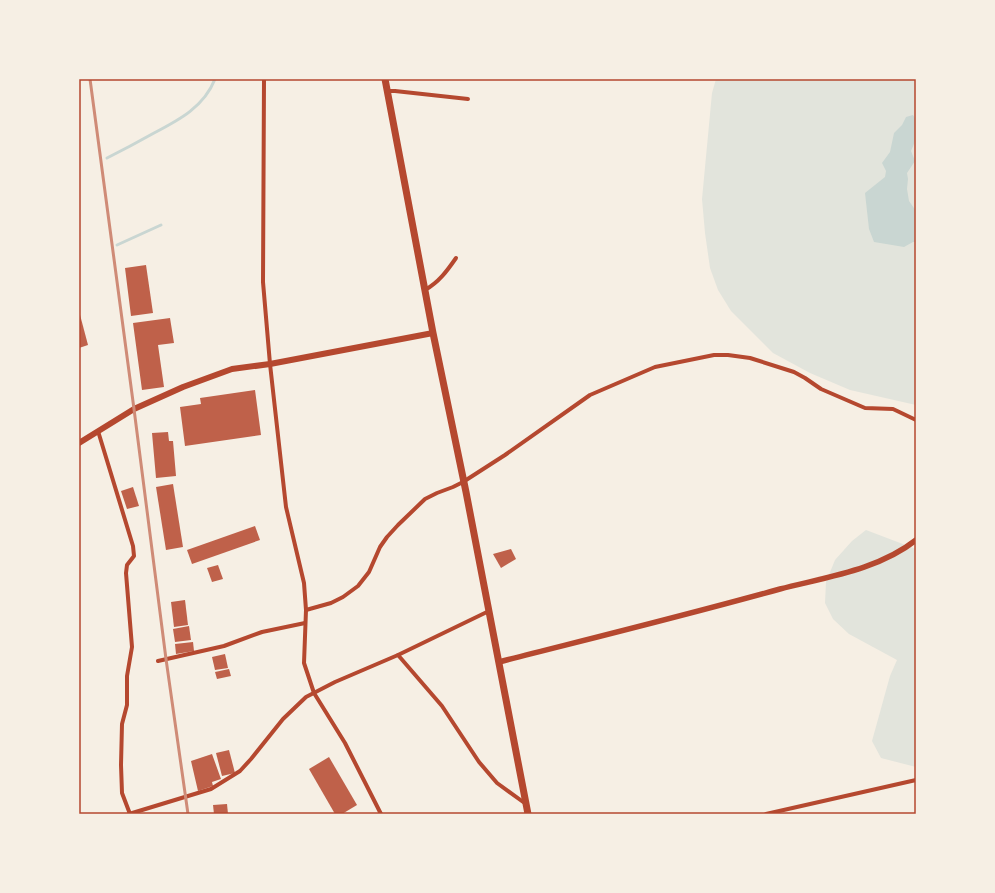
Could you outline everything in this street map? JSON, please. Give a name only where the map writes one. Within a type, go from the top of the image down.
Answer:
[{"type":"highway","points":[[385,79],[433,333],[464,482],[528,814]]},
{"type":"main road","points":[[79,443],[134,409],[218,373],[232,369],[270,364],[433,333]]},
{"type":"street","points":[[264,79],[263,282],[270,364],[286,507],[304,583],[306,610],[304,663],[314,693],[345,743],[381,814]]},
{"type":"street","points":[[387,91],[468,99]]},
{"type":"street","points":[[425,290],[444,275],[456,258]]},
{"type":"street","points":[[306,610],[331,603],[352,591],[369,572],[380,547],[398,524],[425,499],[464,482],[590,395],[655,367],[714,356],[728,355],[750,358],[794,372],[821,389],[865,408],[893,409],[916,420]]},
{"type":"street","points":[[98,431],[133,546],[134,556],[127,565],[126,573],[132,647],[127,676],[127,705],[122,724],[121,765],[122,793],[130,814],[211,789],[240,771],[283,719],[306,697],[335,682],[398,655],[488,611]]},
{"type":"street","points":[[499,662],[683,616],[848,572],[883,560],[916,540]]},
{"type":"street","points":[[158,661],[224,646],[262,632],[305,623]]},
{"type":"street","points":[[398,655],[442,706],[479,762],[497,783],[526,804]]},
{"type":"street","points":[[766,814],[916,780]]},
{"type":"shaded area","points":[[716,79],[916,79],[916,405],[850,390],[810,373],[773,353],[731,311],[718,290],[710,268],[702,199],[712,93]]},
{"type":"shaded area","points":[[913,115],[917,129],[911,151],[915,161],[907,173],[907,189],[909,201],[916,211],[916,242],[904,247],[874,242],[869,229],[865,193],[885,177],[886,171],[882,163],[890,152],[894,133],[902,125],[906,117]]},
{"type":"shaded area","points":[[866,530],[916,549],[916,767],[881,758],[872,741],[890,676],[897,660],[849,634],[833,619],[825,603],[826,582],[835,560],[852,541]]},
{"type":"building","points":[[146,265],[153,313],[131,316],[125,268]]},
{"type":"building","points":[[79,311],[88,345],[79,348]]},
{"type":"building","points":[[170,318],[174,343],[158,345],[164,387],[142,390],[133,323]]},
{"type":"building","points":[[255,390],[261,435],[185,446],[180,407],[201,404],[200,398]]},
{"type":"building","points":[[168,432],[169,441],[173,441],[176,476],[156,478],[152,433]]},
{"type":"building","points":[[173,484],[183,547],[166,550],[156,487]]},
{"type":"building","points":[[133,487],[139,506],[127,509],[121,491]]},
{"type":"building","points":[[255,526],[260,540],[192,564],[187,550]]},
{"type":"building","points":[[511,549],[516,559],[501,568],[493,554]]},
{"type":"building","points":[[218,565],[223,579],[212,582],[207,568]]},
{"type":"building","points":[[185,600],[188,625],[174,627],[171,602]]},
{"type":"building","points":[[189,626],[191,640],[175,642],[173,629]]},
{"type":"building","points":[[193,642],[194,651],[176,654],[175,644]]},
{"type":"building","points":[[225,654],[228,668],[215,670],[212,657]]},
{"type":"building","points":[[229,669],[231,676],[217,679],[215,672]]},
{"type":"building","points":[[229,750],[235,773],[222,776],[216,753]]},
{"type":"building","points":[[212,754],[221,779],[212,782],[213,786],[198,791],[191,761]]},
{"type":"building","points":[[329,757],[357,805],[342,814],[335,814],[309,769]]},
{"type":"building","points":[[227,804],[228,814],[214,814],[213,805]]},
{"type":"waterway","points":[[107,158],[173,123],[190,112],[204,97],[215,79]]},
{"type":"waterway","points":[[117,245],[161,225]]},
{"type":"railway","points":[[90,79],[166,659],[188,814]]}]
